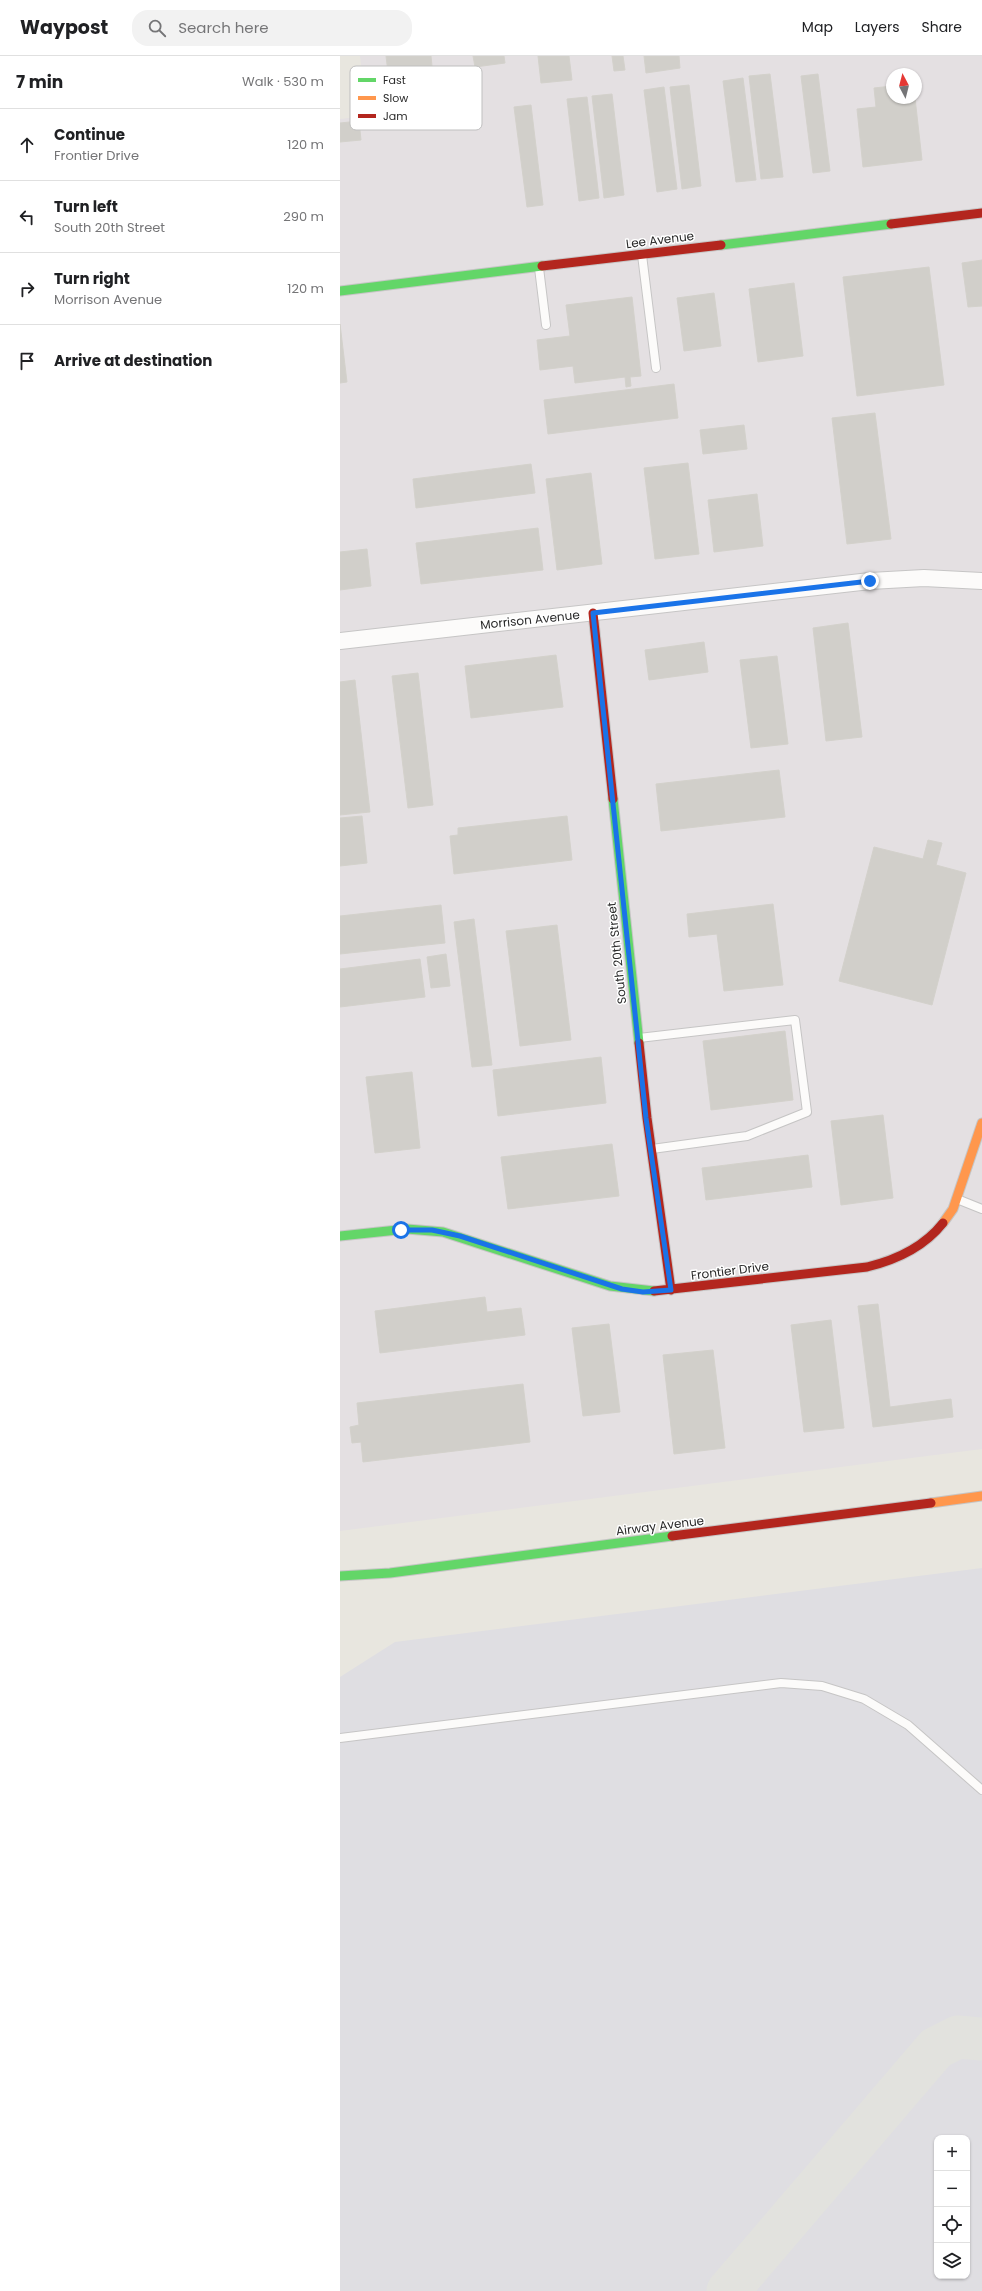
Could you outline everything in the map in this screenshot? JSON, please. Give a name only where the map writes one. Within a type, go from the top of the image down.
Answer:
[{"type":"street","name":"Lee Avenue","points":[[340,291],[982,213]]},
{"type":"street","name":"Morrison Avenue","points":[[340,641],[896,579],[982,581]]},
{"type":"street","name":"South 20th Street","points":[[593,613],[638,1038],[651,1149],[671,1290]]},
{"type":"street","name":"Frontier Drive","points":[[340,1236],[401,1230],[432,1230],[460,1236],[610,1286],[637,1291],[671,1290],[867,1267],[884,1263],[917,1247],[933,1235],[946,1219],[956,1198],[982,1123]]},
{"type":"street","name":"Airway Avenue","points":[[340,1576],[379,1574],[982,1496]]},
{"type":"lane","points":[[642,254],[656,368]]},
{"type":"lane","points":[[539,267],[546,325]]},
{"type":"lane","points":[[638,1038],[795,1020],[807,1112],[747,1136],[651,1149]]},
{"type":"lane","points":[[956,1198],[982,1209]]},
{"type":"lane","points":[[340,1738],[781,1683],[822,1686],[864,1699],[908,1724],[982,1790]]},
{"type":"shaded area","points":[[360,56],[982,56],[982,1449],[340,1531],[340,119],[350,118],[350,130],[482,130],[482,66],[361,66]]},
{"type":"shaded area","points":[[982,1568],[982,2291],[340,2291],[340,1677],[395,1642]]},
{"type":"building","points":[[386,56],[431,56],[432,66],[387,66]]},
{"type":"building","points":[[473,56],[504,56],[505,63],[475,66]]},
{"type":"building","points":[[538,56],[569,56],[572,80],[541,83]]},
{"type":"building","points":[[612,56],[623,56],[625,70],[614,71]]},
{"type":"building","points":[[644,56],[679,56],[680,68],[646,73]]},
{"type":"building","points":[[770,74],[783,177],[761,179],[749,76]]},
{"type":"building","points":[[818,74],[830,171],[813,173],[801,76]]},
{"type":"building","points":[[743,78],[756,180],[736,182],[723,81]]},
{"type":"building","points":[[689,85],[701,186],[682,189],[670,87]]},
{"type":"building","points":[[664,87],[677,189],[657,192],[644,90]]},
{"type":"building","points":[[886,87],[886,104],[916,104],[922,160],[863,167],[857,109],[876,107],[874,88]]},
{"type":"building","points":[[612,94],[624,195],[604,198],[592,96]]},
{"type":"building","points":[[587,97],[599,198],[579,201],[567,99]]},
{"type":"building","points":[[531,105],[543,205],[527,207],[514,107]]},
{"type":"building","points":[[350,122],[350,130],[360,130],[361,140],[340,142],[340,123]]},
{"type":"building","points":[[982,260],[982,306],[968,307],[962,263]]},
{"type":"building","points":[[929,267],[944,385],[857,396],[843,277]]},
{"type":"building","points":[[794,283],[803,356],[758,362],[749,289]]},
{"type":"building","points":[[714,293],[721,346],[684,351],[677,298]]},
{"type":"building","points":[[632,297],[641,376],[630,377],[631,386],[626,387],[625,377],[575,383],[573,366],[540,370],[537,340],[570,336],[566,305]]},
{"type":"building","points":[[340,324],[347,382],[340,383]]},
{"type":"building","points":[[674,384],[678,418],[548,434],[544,400]]},
{"type":"building","points":[[875,413],[891,539],[847,544],[832,418]]},
{"type":"building","points":[[744,425],[747,449],[703,454],[700,430]]},
{"type":"building","points":[[688,463],[699,554],[655,559],[644,468]]},
{"type":"building","points":[[531,464],[535,493],[416,508],[413,479]]},
{"type":"building","points":[[591,473],[602,564],[557,570],[546,479]]},
{"type":"building","points":[[757,494],[763,546],[714,552],[708,500]]},
{"type":"building","points":[[538,528],[543,570],[421,584],[416,543]]},
{"type":"building","points":[[367,549],[371,586],[340,590],[340,552]]},
{"type":"building","points":[[848,623],[862,737],[826,741],[813,628]]},
{"type":"building","points":[[704,642],[708,672],[649,680],[645,650]]},
{"type":"building","points":[[556,655],[563,707],[471,718],[465,666]]},
{"type":"building","points":[[777,656],[788,744],[751,748],[740,660]]},
{"type":"building","points":[[418,673],[433,805],[408,808],[392,676]]},
{"type":"building","points":[[355,680],[370,812],[340,815],[340,682]]},
{"type":"building","points":[[779,770],[785,817],[661,831],[656,784]]},
{"type":"building","points":[[362,816],[367,863],[340,866],[340,818]]},
{"type":"building","points":[[567,816],[572,860],[454,874],[450,836],[458,835],[458,828]]},
{"type":"building","points":[[928,840],[942,843],[936,865],[966,873],[932,1005],[839,981],[874,847],[923,859]]},
{"type":"building","points":[[773,904],[783,985],[724,991],[717,934],[689,937],[687,914]]},
{"type":"building","points":[[441,905],[445,943],[340,954],[340,916]]},
{"type":"building","points":[[474,919],[492,1065],[472,1067],[454,922]]},
{"type":"building","points":[[557,925],[571,1040],[520,1046],[506,931]]},
{"type":"building","points":[[446,954],[450,986],[431,988],[427,957]]},
{"type":"building","points":[[420,959],[425,997],[340,1007],[340,969]]},
{"type":"building","points":[[785,1031],[793,1100],[711,1110],[703,1041]]},
{"type":"building","points":[[601,1057],[606,1103],[498,1116],[493,1070]]},
{"type":"building","points":[[412,1072],[420,1148],[375,1153],[366,1077]]},
{"type":"building","points":[[883,1115],[893,1198],[841,1205],[831,1121]]},
{"type":"building","points":[[612,1144],[619,1196],[508,1209],[501,1157]]},
{"type":"building","points":[[808,1155],[812,1187],[706,1200],[702,1168]]},
{"type":"building","points":[[485,1297],[487,1312],[521,1308],[525,1335],[380,1353],[375,1311]]},
{"type":"building","points":[[878,1304],[890,1407],[951,1399],[953,1417],[873,1427],[858,1306]]},
{"type":"building","points":[[831,1320],[844,1428],[804,1432],[791,1325]]},
{"type":"building","points":[[609,1324],[620,1412],[583,1416],[572,1328]]},
{"type":"building","points":[[713,1350],[725,1448],[674,1454],[663,1355]]},
{"type":"building","points":[[523,1384],[530,1442],[363,1462],[361,1442],[352,1443],[350,1427],[359,1425],[357,1403]]},
{"type":"taxiway","points":[[728,2291],[936,2048],[958,2037],[982,2039]]},
{"type":"traffic: fast","points":[[721,245],[891,224]]},
{"type":"traffic: fast","points":[[340,291],[542,266]]},
{"type":"traffic: fast","points":[[613,799],[639,1043]]},
{"type":"traffic: fast","points":[[340,1236],[407,1229],[443,1232],[610,1286],[654,1291]]},
{"type":"traffic: fast","points":[[340,1576],[390,1573],[672,1536]]},
{"type":"traffic: slow","points":[[943,1223],[953,1209],[982,1123]]},
{"type":"traffic: slow","points":[[931,1503],[982,1496]]},
{"type":"traffic: jam","points":[[891,224],[982,213]]},
{"type":"traffic: jam","points":[[542,266],[721,245]]},
{"type":"traffic: jam","points":[[593,613],[613,799]]},
{"type":"traffic: jam","points":[[639,1043],[647,1118],[671,1290]]},
{"type":"traffic: jam","points":[[654,1291],[867,1267],[888,1261],[918,1246],[943,1223]]},
{"type":"traffic: jam","points":[[672,1536],[931,1503]]},
{"type":"route","points":[[401,1230],[432,1230],[449,1233],[592,1281],[622,1289],[643,1292],[671,1290],[646,1118],[593,613],[870,581]]}]
